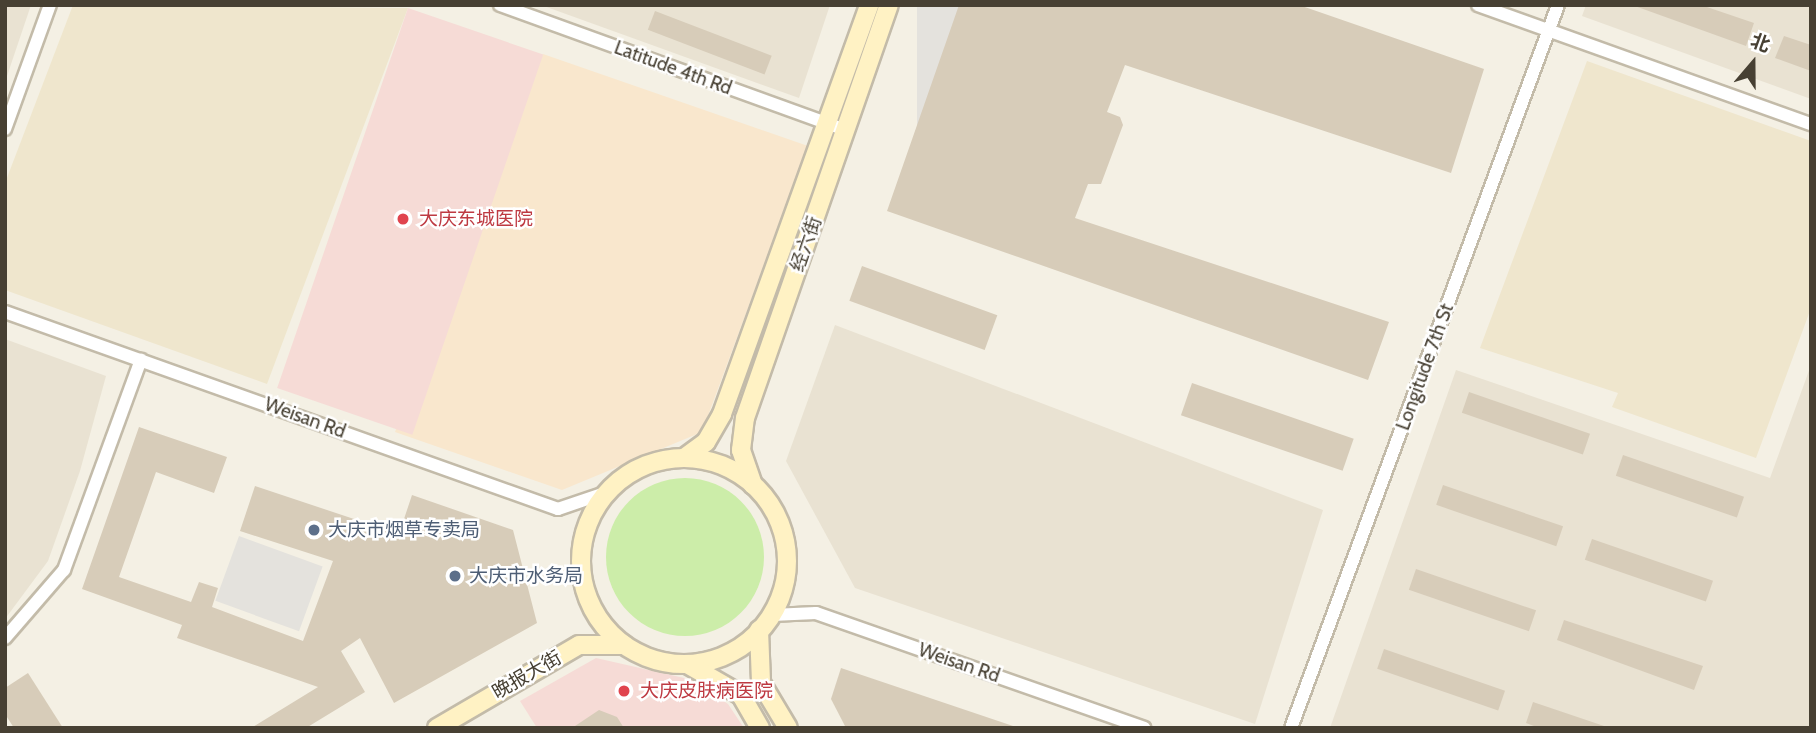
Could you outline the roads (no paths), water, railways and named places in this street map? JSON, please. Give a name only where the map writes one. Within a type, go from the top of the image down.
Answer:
[{"type":"main road","name":"经六街","points":[[684,458],[705,442],[722,414],[869,5]]},
{"type":"main road","name":"经六街","points":[[753,485],[741,450],[746,418],[889,5]]},
{"type":"main road","points":[[684,458],[731,468],[753,485],[778,518],[787,551],[785,584],[772,615],[759,630],[721,658],[688,664],[654,660],[624,645],[600,621],[584,590],[580,556],[588,522],[605,493],[632,471],[664,459],[684,458]]},
{"type":"main road","points":[[759,630],[761,683],[788,728]]},
{"type":"main road","name":"晚报大街","points":[[437,728],[579,645],[624,645]]},
{"type":"main road","points":[[688,664],[741,695],[760,728]]},
{"type":"street","points":[[5,129],[50,5]]},
{"type":"street","name":"Latitude 4th Rd","points":[[500,5],[845,130]]},
{"type":"street","points":[[1478,5],[1811,124]]},
{"type":"street","name":"Longitude 7th St","points":[[1291,728],[1558,5]]},
{"type":"street","name":"Weisan Rd","points":[[5,312],[558,509],[605,493]]},
{"type":"street","points":[[5,638],[64,570],[141,360]]},
{"type":"street","name":"Weisan Rd","points":[[772,615],[816,613],[1144,728]]},
{"type":"place","name":"大庆东城医院","points":[[403,219]]},
{"type":"place","name":"大庆市烟草专卖局","points":[[314,530]]},
{"type":"place","name":"大庆市水务局","points":[[455,576]]},
{"type":"place","name":"大庆皮肤病医院","points":[[624,691]]}]
